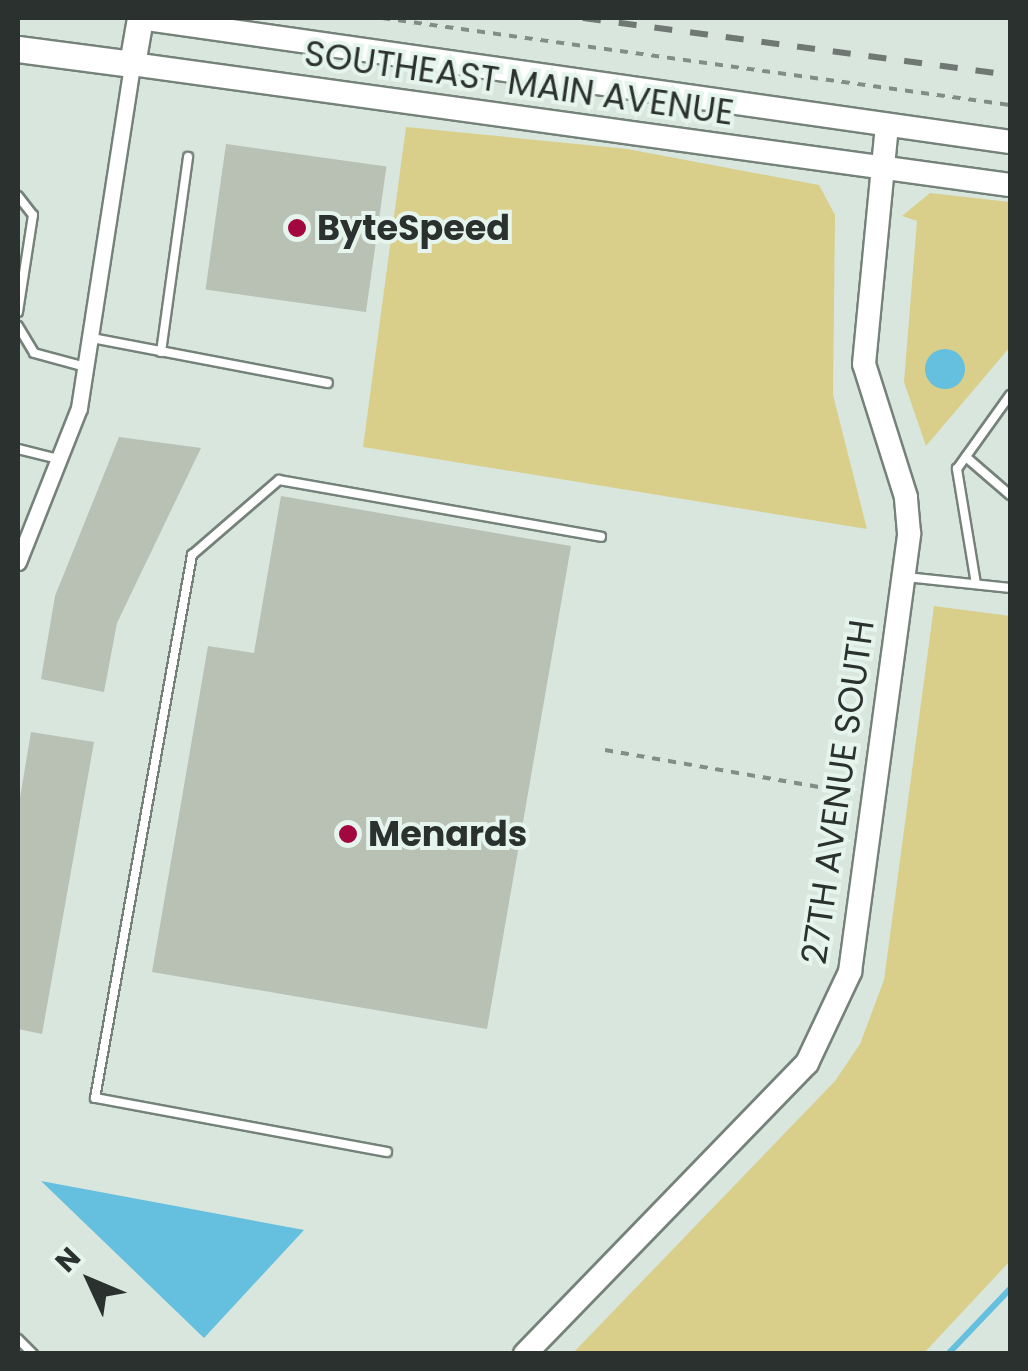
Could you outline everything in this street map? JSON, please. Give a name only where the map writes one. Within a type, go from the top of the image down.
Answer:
[{"type":"main road","points":[[132,64],[139,18],[1010,142]]},
{"type":"main road","name":"SOUTHEAST MAIN AVENUE","points":[[18,49],[1010,185]]},
{"type":"main road","name":"27TH AVENUE SOUTH","points":[[525,1354],[807,1063],[834,1020],[850,972],[903,577],[906,497],[864,364],[888,126]]},
{"type":"street","points":[[18,562],[62,460],[86,366],[132,64]]},
{"type":"lane","points":[[160,352],[188,157]]},
{"type":"lane","points":[[18,196],[33,216],[18,312]]},
{"type":"lane","points":[[18,326],[34,352],[86,366]]},
{"type":"lane","points":[[92,338],[328,384]]},
{"type":"lane","points":[[976,584],[957,501],[966,457],[1010,396]]},
{"type":"lane","points":[[18,449],[62,460]]},
{"type":"lane","points":[[966,457],[1010,495]]},
{"type":"lane","points":[[388,1152],[94,1098],[192,555],[279,480],[600,536]]},
{"type":"lane","points":[[903,577],[1010,588]]},
{"type":"lane","points":[[18,1339],[32,1354]]},
{"type":"path","points":[[382,18],[1010,105]]},
{"type":"path","points":[[605,750],[843,791]]},
{"type":"shaded area","points":[[406,127],[627,149],[819,185],[835,215],[833,395],[867,529],[363,447]]},
{"type":"shaded area","points":[[930,193],[1010,202],[1010,347],[926,446],[904,382],[917,221],[902,216]]},
{"type":"shaded area","points":[[934,606],[1010,616],[1010,1261],[924,1353],[573,1353],[835,1081],[860,1044],[884,980]]},
{"type":"water","points":[[945,349],[959,355],[965,369],[959,383],[945,389],[931,383],[925,369],[931,355]]},
{"type":"water","points":[[41,1181],[304,1230],[204,1338]]},
{"type":"building","name":"ByteSpeed","points":[[226,144],[386,167],[366,312],[206,290]]},
{"type":"building","points":[[119,437],[201,448],[117,623],[104,692],[41,679],[55,596]]},
{"type":"building","name":"Menards","points":[[281,496],[571,546],[487,1029],[152,972],[208,646],[254,653]]},
{"type":"building","points":[[31,732],[94,742],[42,1034],[18,1029],[18,810]]},
{"type":"waterway","points":[[948,1354],[1010,1289]]},
{"type":"railway","points":[[583,18],[1010,75]]},
{"type":"place","name":"ByteSpeed","points":[[297,228]]},
{"type":"place","name":"Menards","points":[[348,834]]}]
